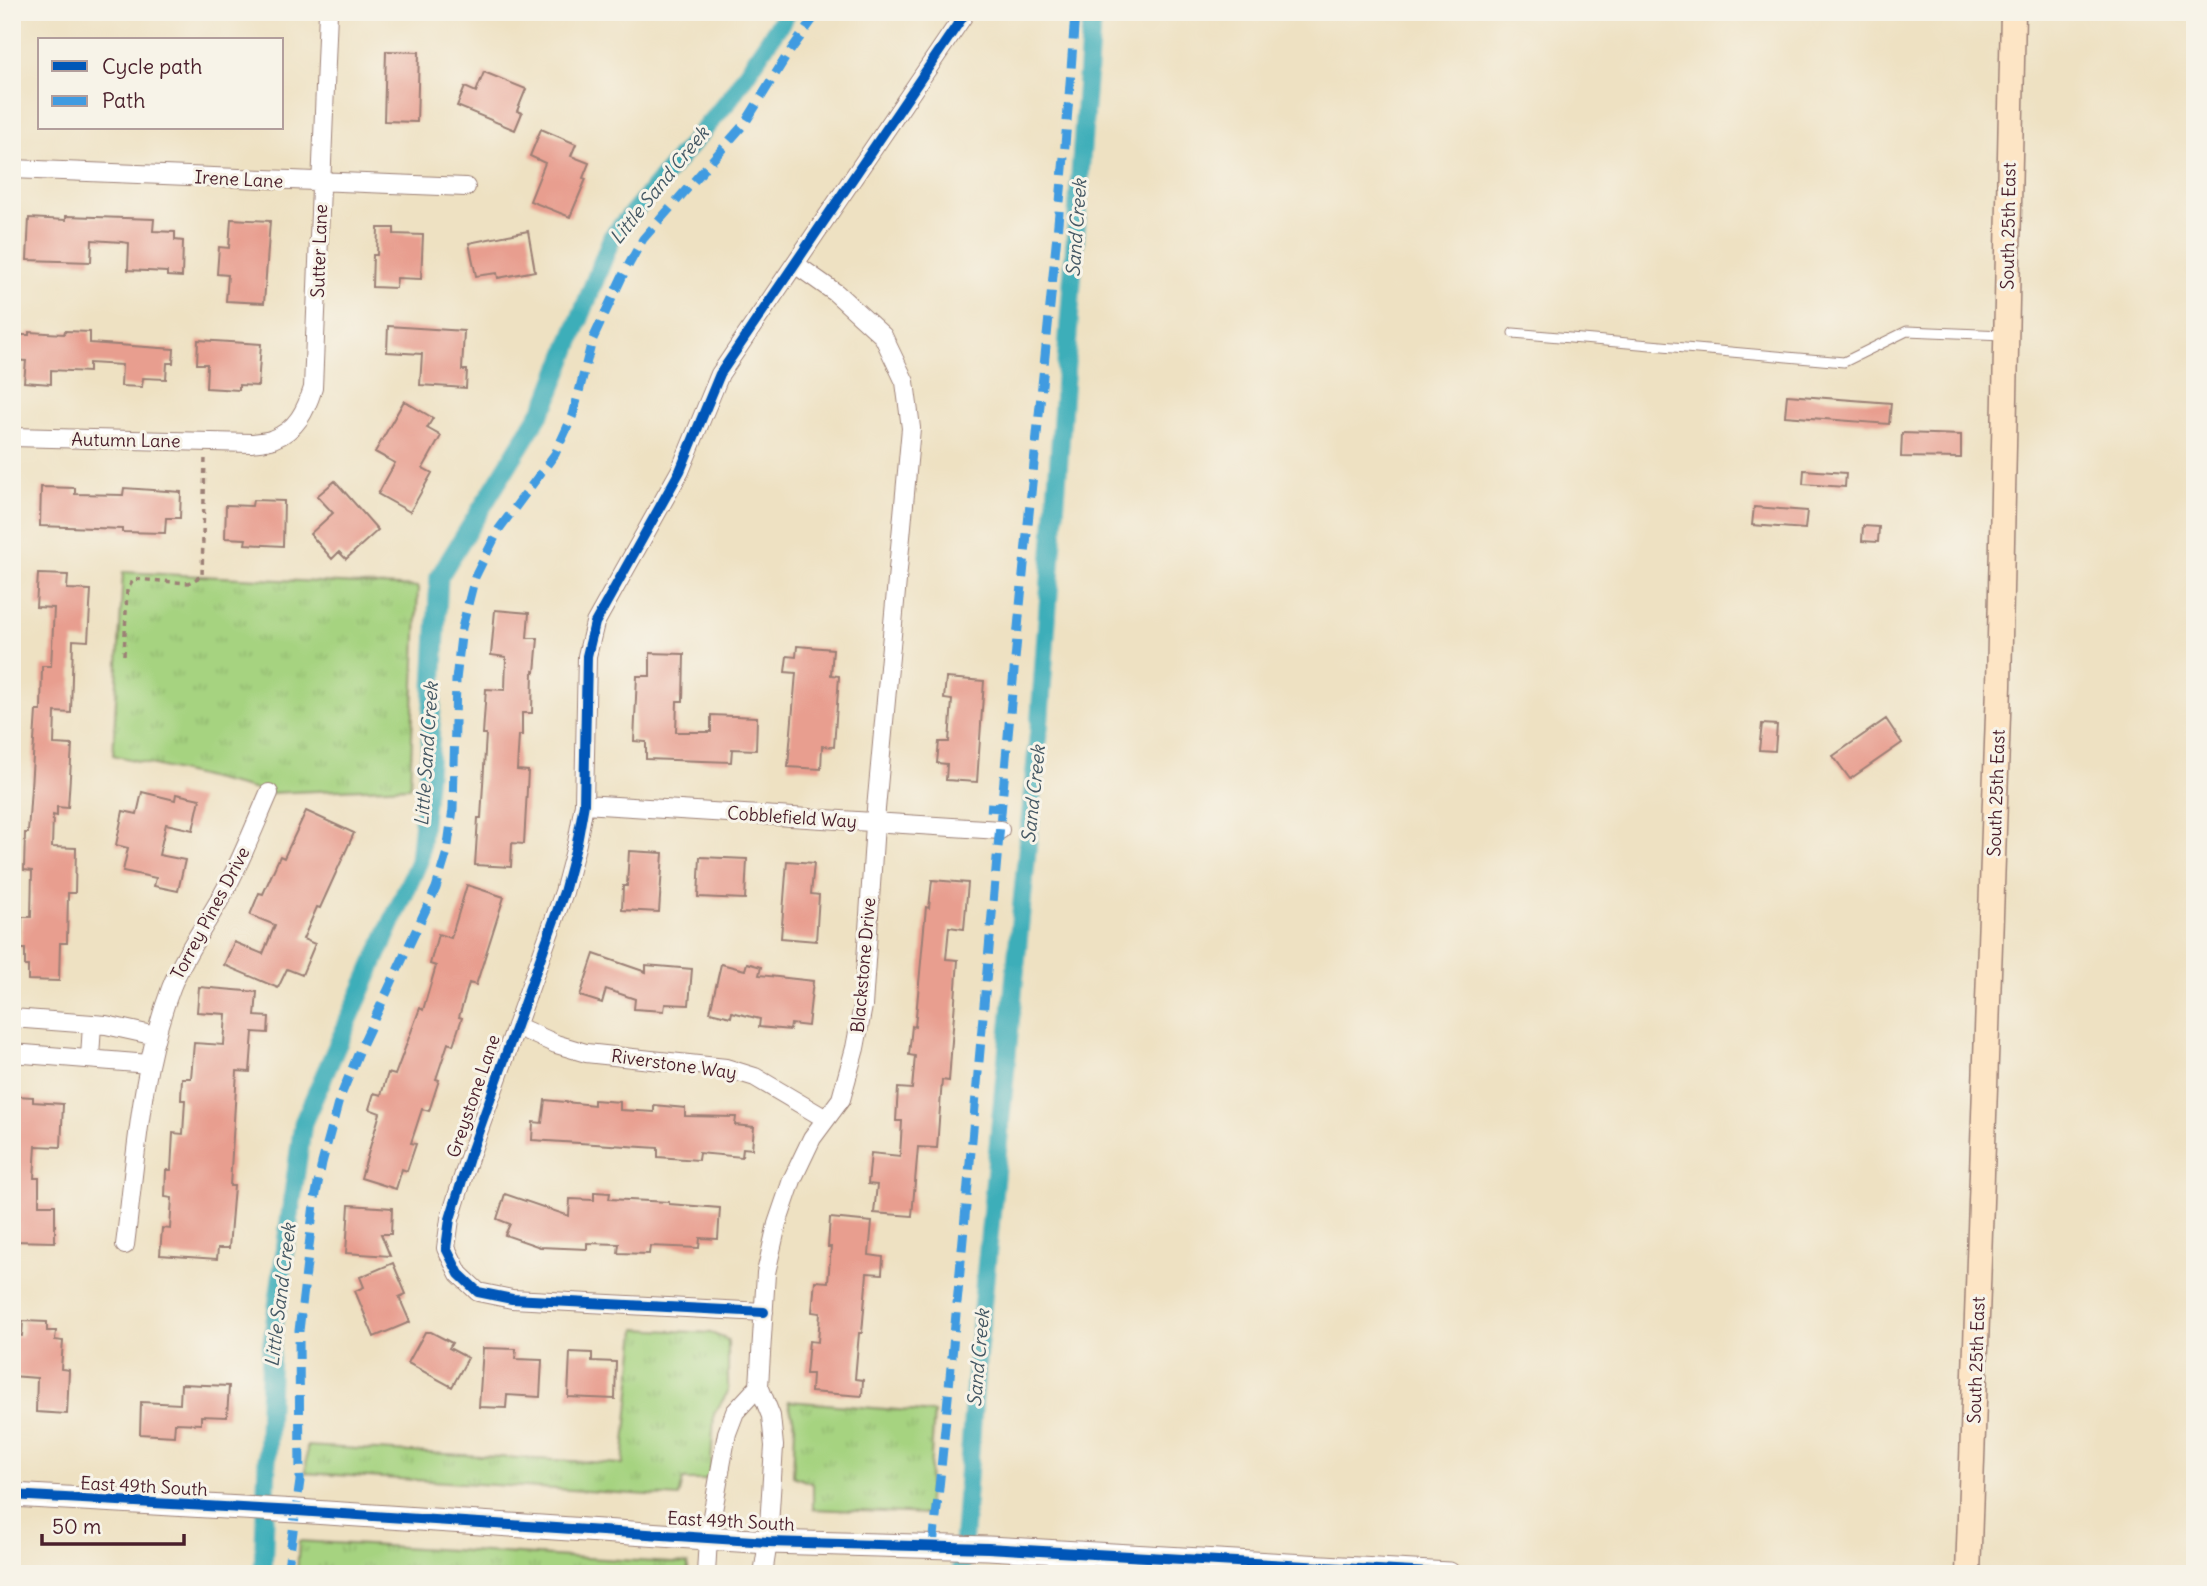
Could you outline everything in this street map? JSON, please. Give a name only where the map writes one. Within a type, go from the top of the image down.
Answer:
[{"type":"main road","name":"South 25th East","points":[[1968,1574],[1999,700],[2012,12]]},
{"type":"street","name":"Sutter Lane","points":[[241,443],[273,440],[288,430],[306,413],[313,388],[328,12]]},
{"type":"street","name":"Greystone Lane","points":[[764,1312],[512,1299],[478,1292],[459,1274],[446,1248],[450,1219],[469,1158],[564,892],[577,843],[584,804],[587,656],[595,623],[680,471],[720,374],[966,12]]},
{"type":"street","name":"Irene Lane","points":[[12,169],[466,187]]},
{"type":"street","name":"Blackstone Drive","points":[[762,1574],[768,1542],[774,1446],[771,1416],[759,1386],[766,1273],[792,1180],[813,1138],[841,1099],[863,1006],[889,650],[911,428],[905,382],[883,336],[836,293],[796,264]]},
{"type":"street","name":"Autumn Lane","points":[[12,437],[241,443]]},
{"type":"street","name":"Torrey Pines Drive","points":[[125,1245],[149,1064],[156,1036],[172,986],[226,889],[269,793]]},
{"type":"street","name":"Cobblefield Way","points":[[584,804],[1000,830]]},
{"type":"street","points":[[12,1018],[106,1025],[156,1036]]},
{"type":"street","points":[[90,1058],[92,1024]]},
{"type":"street","name":"Riverstone Way","points":[[516,1026],[556,1044],[586,1053],[726,1068],[755,1077],[826,1119]]},
{"type":"street","points":[[12,1053],[149,1064]]},
{"type":"street","points":[[706,1574],[708,1538],[727,1433],[735,1412],[759,1386]]},
{"type":"street","name":"East 49th South","points":[[12,1495],[768,1542],[988,1548],[1449,1574]]},
{"type":"lane","points":[[1513,333],[1844,362],[1907,331],[2006,335]]},
{"type":"path","points":[[124,655],[127,590],[134,579],[188,583],[202,576],[205,442]]},
{"type":"green space","points":[[123,572],[418,587],[410,787],[269,793],[113,755]]},
{"type":"green space","points":[[636,1329],[711,1333],[728,1340],[728,1392],[714,1414],[710,1480],[683,1480],[679,1497],[306,1473],[307,1446],[623,1464]]},
{"type":"green space","points":[[788,1401],[934,1413],[927,1514],[813,1509],[813,1484],[793,1476],[795,1425]]},
{"type":"green space","points":[[299,1541],[688,1564],[688,1574],[297,1574]]},
{"type":"building","points":[[386,51],[419,52],[417,122],[384,121]]},
{"type":"building","points":[[484,72],[526,89],[517,111],[522,113],[515,130],[457,106],[465,87],[476,92]]},
{"type":"building","points":[[541,129],[576,144],[571,156],[589,163],[583,178],[586,179],[570,217],[530,201],[545,163],[530,156]]},
{"type":"building","points":[[66,216],[154,219],[153,231],[175,232],[175,240],[183,241],[182,277],[167,276],[167,272],[128,270],[129,243],[122,242],[92,240],[91,262],[27,260],[29,218],[66,220]]},
{"type":"building","points":[[231,219],[270,221],[264,303],[226,301],[228,275],[217,274],[219,247],[229,248]]},
{"type":"building","points":[[378,228],[394,228],[394,234],[423,235],[421,279],[397,278],[396,288],[372,287],[373,255],[377,255]]},
{"type":"building","points":[[528,231],[535,271],[498,278],[497,273],[476,276],[469,243]]},
{"type":"building","points":[[388,326],[464,331],[462,370],[467,370],[466,388],[420,385],[422,354],[387,352]]},
{"type":"building","points":[[65,331],[90,332],[90,343],[174,349],[173,363],[167,363],[166,379],[143,378],[142,387],[121,386],[122,365],[89,363],[89,372],[51,370],[51,384],[24,382],[26,361],[13,360],[15,335],[29,335],[29,332],[64,334]]},
{"type":"building","points":[[198,340],[261,344],[258,386],[239,385],[239,390],[206,388],[207,364],[197,364]]},
{"type":"building","points":[[1787,395],[1891,403],[1889,424],[1785,416]]},
{"type":"building","points":[[404,401],[433,418],[427,428],[441,436],[423,468],[432,473],[410,512],[378,494],[395,463],[375,452]]},
{"type":"building","points":[[1902,433],[1961,435],[1961,458],[1901,457]]},
{"type":"building","points":[[1804,470],[1846,473],[1845,487],[1803,484]]},
{"type":"building","points":[[335,481],[378,530],[346,559],[339,552],[332,559],[310,534],[333,513],[317,496]]},
{"type":"building","points":[[41,487],[75,488],[75,494],[123,495],[124,488],[181,492],[180,518],[166,518],[165,533],[40,526]]},
{"type":"building","points":[[253,500],[284,501],[283,546],[245,544],[246,539],[225,538],[226,505],[252,506]]},
{"type":"building","points":[[1754,507],[1807,511],[1805,529],[1752,525]]},
{"type":"building","points":[[1863,526],[1879,527],[1878,542],[1862,541]]},
{"type":"building","points":[[38,574],[68,575],[67,589],[91,590],[88,641],[73,640],[71,713],[55,712],[54,744],[72,745],[68,808],[57,807],[57,816],[53,815],[52,847],[76,848],[75,893],[68,893],[67,943],[60,943],[59,981],[28,980],[25,949],[21,949],[22,917],[31,917],[32,871],[24,870],[36,711],[41,711],[42,666],[51,666],[54,608],[36,607]]},
{"type":"building","points":[[495,610],[529,613],[527,638],[538,638],[535,672],[533,671],[532,713],[522,713],[522,735],[519,735],[517,770],[528,771],[524,844],[512,843],[511,867],[475,865],[478,818],[481,818],[486,689],[505,690],[506,657],[491,655]]},
{"type":"building","points":[[797,646],[833,649],[831,675],[839,676],[834,747],[822,746],[821,769],[788,767],[796,673],[785,672],[787,656],[796,657]]},
{"type":"building","points":[[650,653],[684,654],[683,701],[677,701],[676,732],[711,732],[711,715],[757,717],[756,750],[732,749],[731,762],[646,759],[646,742],[634,741],[637,676],[650,676]]},
{"type":"building","points":[[946,678],[984,681],[977,782],[946,780],[947,764],[937,763],[939,742],[949,742],[952,700],[944,699]]},
{"type":"building","points":[[1886,719],[1902,743],[1850,779],[1833,756]]},
{"type":"building","points":[[1762,724],[1777,725],[1775,751],[1759,750]]},
{"type":"building","points":[[142,792],[175,800],[176,794],[200,799],[193,830],[166,824],[159,855],[185,860],[178,891],[154,886],[156,878],[123,871],[128,848],[116,845],[123,811],[137,814]]},
{"type":"building","points":[[306,811],[354,833],[303,939],[315,944],[302,975],[287,969],[278,988],[224,965],[234,942],[263,954],[275,925],[250,915],[280,856],[284,858]]},
{"type":"building","points":[[629,851],[663,853],[659,912],[622,910],[623,886],[627,886]]},
{"type":"building","points":[[700,857],[747,859],[745,899],[698,897]]},
{"type":"building","points":[[787,861],[814,863],[811,894],[819,895],[816,941],[781,938]]},
{"type":"building","points":[[932,880],[968,883],[964,929],[949,927],[946,959],[958,960],[949,1081],[942,1080],[937,1148],[918,1147],[912,1216],[874,1213],[877,1185],[868,1184],[871,1153],[900,1156],[902,1121],[896,1121],[898,1088],[912,1089],[915,1056],[909,1055],[912,1026],[915,1027],[926,907],[929,908]]},
{"type":"building","points":[[467,885],[504,897],[476,985],[469,983],[453,1045],[448,1043],[429,1111],[422,1109],[411,1143],[416,1144],[407,1171],[402,1169],[396,1189],[361,1178],[380,1113],[369,1109],[374,1093],[381,1095],[388,1073],[395,1075],[420,1008],[423,1010],[436,966],[430,964],[438,934],[451,938]]},
{"type":"building","points":[[594,954],[646,972],[646,965],[692,969],[689,1005],[665,1004],[664,1011],[634,1009],[635,999],[606,989],[602,1003],[580,996]]},
{"type":"building","points":[[747,963],[761,967],[759,975],[813,981],[808,1026],[791,1024],[790,1030],[759,1027],[760,1019],[732,1012],[731,1017],[710,1012],[721,964],[745,970]]},
{"type":"building","points":[[199,987],[257,992],[255,1016],[269,1017],[268,1033],[253,1032],[250,1072],[237,1071],[230,1186],[234,1186],[229,1248],[218,1248],[217,1259],[160,1255],[162,1228],[170,1229],[172,1198],[165,1197],[166,1170],[171,1170],[173,1133],[183,1134],[185,1100],[181,1100],[182,1078],[191,1078],[194,1043],[224,1045],[226,1014],[197,1012]]},
{"type":"building","points":[[17,1096],[33,1097],[33,1102],[63,1104],[61,1147],[36,1146],[34,1178],[39,1178],[39,1205],[55,1205],[55,1242],[12,1241]]},
{"type":"building","points":[[545,1100],[594,1105],[594,1100],[620,1102],[620,1110],[654,1112],[654,1105],[685,1108],[685,1116],[736,1117],[735,1125],[754,1127],[752,1149],[743,1148],[742,1157],[699,1153],[698,1160],[658,1157],[658,1148],[532,1140],[533,1122],[542,1123]]},
{"type":"building","points":[[594,1192],[610,1193],[609,1199],[720,1208],[718,1239],[700,1238],[699,1248],[650,1246],[649,1254],[618,1253],[619,1244],[587,1243],[587,1249],[540,1247],[505,1235],[510,1224],[497,1219],[505,1194],[569,1216],[570,1199],[594,1200]]},
{"type":"building","points":[[349,1205],[392,1208],[391,1234],[381,1234],[390,1256],[346,1253]]},
{"type":"building","points":[[830,1218],[872,1222],[869,1255],[883,1257],[882,1274],[867,1273],[855,1379],[863,1380],[862,1396],[811,1392],[812,1374],[806,1374],[809,1341],[818,1342],[820,1313],[812,1312],[815,1281],[828,1282]]},
{"type":"building","points":[[393,1263],[406,1294],[399,1297],[410,1322],[374,1337],[355,1291],[364,1287],[360,1277]]},
{"type":"building","points":[[23,1321],[47,1322],[47,1331],[56,1331],[55,1340],[63,1341],[61,1369],[69,1370],[67,1414],[36,1412],[37,1378],[12,1376],[14,1335],[22,1336]]},
{"type":"building","points":[[425,1332],[431,1332],[452,1343],[449,1348],[468,1358],[452,1387],[408,1363]]},
{"type":"building","points":[[483,1348],[516,1349],[515,1359],[542,1360],[540,1397],[507,1395],[506,1408],[479,1407]]},
{"type":"building","points":[[570,1352],[592,1353],[592,1361],[616,1362],[615,1399],[568,1397]]},
{"type":"building","points":[[181,1384],[229,1386],[227,1417],[201,1416],[201,1424],[175,1423],[174,1436],[140,1434],[141,1402],[180,1404]]},
{"type":"waterway","name":"Little Sand Creek","points":[[263,1574],[271,1349],[303,1123],[419,861],[429,762],[439,577],[547,402],[612,237],[728,101],[788,12]]},
{"type":"waterway","name":"Sand Creek","points":[[961,1574],[975,1381],[1039,729],[1092,12]]},
{"type":"marked path","points":[[287,1574],[300,1481],[299,1331],[314,1204],[339,1100],[436,888],[447,852],[453,809],[456,680],[462,628],[475,577],[499,529],[555,454],[573,415],[592,341],[643,239],[745,123],[818,12]]},
{"type":"marked path","points":[[933,1546],[1058,223],[1075,12]]},
{"type":"marked path","points":[[987,807],[1002,808]]},
{"type":"cycle path","points":[[764,1312],[512,1299],[478,1292],[459,1274],[446,1248],[450,1219],[469,1158],[564,892],[577,843],[584,804],[587,656],[595,623],[680,471],[720,374],[966,12]]},
{"type":"cycle path","points":[[12,1495],[768,1542],[988,1548],[1449,1574]]}]
